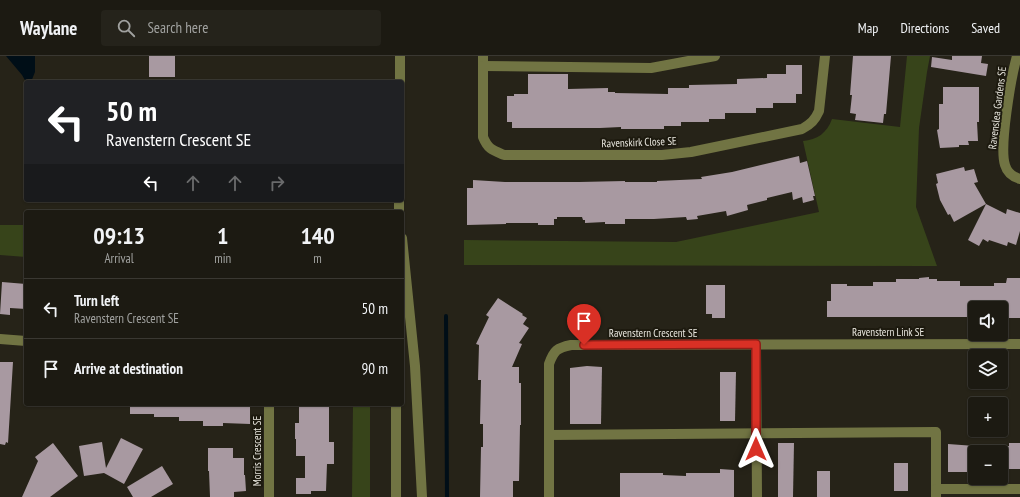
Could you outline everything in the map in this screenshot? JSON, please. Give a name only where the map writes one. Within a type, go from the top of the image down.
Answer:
[{"type":"street","points":[[400,56],[400,80]]},
{"type":"street","points":[[483,61],[651,68],[715,56]]},
{"type":"street","name":"Ravenskirk Close SE","points":[[483,61],[483,137],[487,146],[493,151],[504,155],[662,155],[691,152],[781,134],[802,129],[811,124],[816,118],[821,101],[825,56]]},
{"type":"street","name":"Ravenslea Gardens SE","points":[[1017,56],[1006,123],[1003,155],[1005,166],[1010,174],[1020,179]]},
{"type":"street","points":[[404,258],[415,366],[422,497]]},
{"type":"street","points":[[0,339],[24,341]]},
{"type":"street","points":[[756,344],[757,497]]},
{"type":"street","name":"Ravenstern Link SE","points":[[756,344],[1020,344]]},
{"type":"street","name":"Ravenstern Crescent SE","points":[[549,497],[549,364],[552,354],[560,348],[571,345],[756,344]]},
{"type":"street","name":"Morris Crescent SE","points":[[269,406],[269,497]]},
{"type":"street","points":[[396,406],[396,497]]},
{"type":"street","points":[[549,435],[936,432],[936,493],[997,493],[1020,489]]},
{"type":"green space","points":[[907,56],[930,56],[919,128],[916,207],[937,266],[464,265],[464,240],[676,242],[819,212],[803,141],[813,139],[821,135],[832,119],[900,127]]},
{"type":"green space","points":[[0,225],[24,225],[24,257],[0,255]]},
{"type":"green space","points":[[353,406],[370,406],[370,497],[352,497]]},
{"type":"shaded area","points":[[6,56],[35,56],[35,72],[32,80],[25,80]]},
{"type":"building","points":[[149,56],[175,56],[175,77],[149,77]]},
{"type":"building","points":[[853,56],[891,56],[886,114],[884,114],[883,123],[855,120],[856,114],[850,113]]},
{"type":"building","points":[[952,56],[982,56],[981,63],[988,64],[986,76],[931,67],[932,57],[952,60]]},
{"type":"building","points":[[786,65],[802,65],[802,94],[796,94],[796,103],[773,103],[773,108],[756,108],[756,113],[725,113],[725,119],[709,119],[709,122],[681,122],[681,126],[664,126],[664,129],[621,129],[621,127],[512,128],[512,122],[507,122],[507,96],[514,96],[514,94],[528,94],[528,74],[568,74],[568,89],[608,88],[608,92],[615,93],[668,94],[668,88],[689,88],[689,85],[737,84],[737,79],[767,78],[767,74],[786,74]]},
{"type":"building","points":[[943,87],[979,87],[979,122],[977,122],[978,141],[968,141],[969,145],[959,145],[959,147],[940,148],[937,130],[939,129],[939,104],[943,104]]},
{"type":"building","points":[[799,156],[800,163],[807,161],[815,196],[813,196],[814,200],[803,203],[802,197],[793,200],[792,192],[747,205],[748,210],[727,216],[726,211],[697,216],[698,219],[687,220],[686,217],[625,219],[625,224],[605,224],[605,222],[585,223],[585,220],[583,220],[582,217],[557,217],[557,219],[554,219],[554,225],[538,225],[538,223],[506,223],[467,225],[467,188],[473,188],[473,180],[505,182],[657,182],[702,179],[701,177],[732,172]]},
{"type":"building","points":[[964,167],[965,171],[974,169],[978,182],[974,183],[986,204],[954,222],[950,214],[948,215],[940,200],[936,184],[938,183],[936,174]]},
{"type":"building","points":[[986,204],[1006,214],[1007,209],[1020,213],[1020,231],[1016,245],[1008,242],[1007,246],[989,240],[988,242],[983,239],[979,246],[968,240]]},
{"type":"building","points":[[929,277],[929,279],[937,279],[937,281],[960,281],[960,286],[994,286],[994,283],[1006,283],[1007,278],[1020,278],[1020,318],[1008,318],[1008,301],[968,301],[968,317],[827,317],[827,301],[831,301],[831,284],[847,284],[847,286],[873,286],[873,282],[896,282],[896,279]]},
{"type":"building","points":[[2,282],[24,284],[24,309],[10,308],[10,315],[0,314]]},
{"type":"building","points":[[706,285],[725,285],[725,318],[712,318],[712,314],[706,314]]},
{"type":"building","points":[[498,298],[523,314],[522,315],[527,318],[523,324],[529,328],[519,343],[522,344],[512,367],[519,367],[519,383],[521,383],[519,481],[513,481],[513,497],[480,497],[483,424],[480,424],[481,380],[478,380],[479,345],[476,344],[489,317],[486,315]]},
{"type":"building","points":[[0,362],[13,362],[8,443],[6,442],[5,445],[0,444]]},
{"type":"building","points":[[587,366],[602,367],[601,424],[570,424],[570,368]]},
{"type":"building","points":[[720,372],[736,372],[735,421],[720,421]]},
{"type":"building","points":[[130,406],[250,406],[250,424],[223,423],[223,426],[203,426],[203,421],[179,421],[179,417],[154,417],[154,414],[130,414]]},
{"type":"building","points":[[299,406],[329,406],[329,442],[334,442],[334,464],[327,464],[326,491],[311,491],[311,494],[296,494],[296,478],[305,478],[305,456],[296,456],[295,423],[299,423]]},
{"type":"building","points":[[121,438],[143,449],[124,484],[104,473],[84,476],[79,446],[102,442],[106,468]]},
{"type":"building","points":[[53,443],[78,476],[50,497],[22,497],[38,461],[35,457]]},
{"type":"building","points":[[778,443],[794,443],[793,497],[778,497]]},
{"type":"building","points":[[1009,443],[1020,443],[1020,469],[1008,469]]},
{"type":"building","points":[[948,444],[968,445],[968,472],[948,472]]},
{"type":"building","points":[[208,448],[233,448],[233,458],[244,458],[246,491],[234,492],[234,497],[210,497]]},
{"type":"building","points":[[894,463],[908,463],[908,491],[894,491]]},
{"type":"building","points":[[162,466],[173,484],[151,497],[133,497],[127,487]]},
{"type":"building","points":[[720,469],[734,470],[734,497],[620,497],[620,473],[663,473],[663,475],[686,476],[686,473],[720,473]]},
{"type":"building","points":[[817,471],[830,471],[830,497],[817,497]]},
{"type":"waterway","points":[[446,316],[447,497]]},
{"type":"route","points":[[584,345],[756,344],[756,449]]}]
